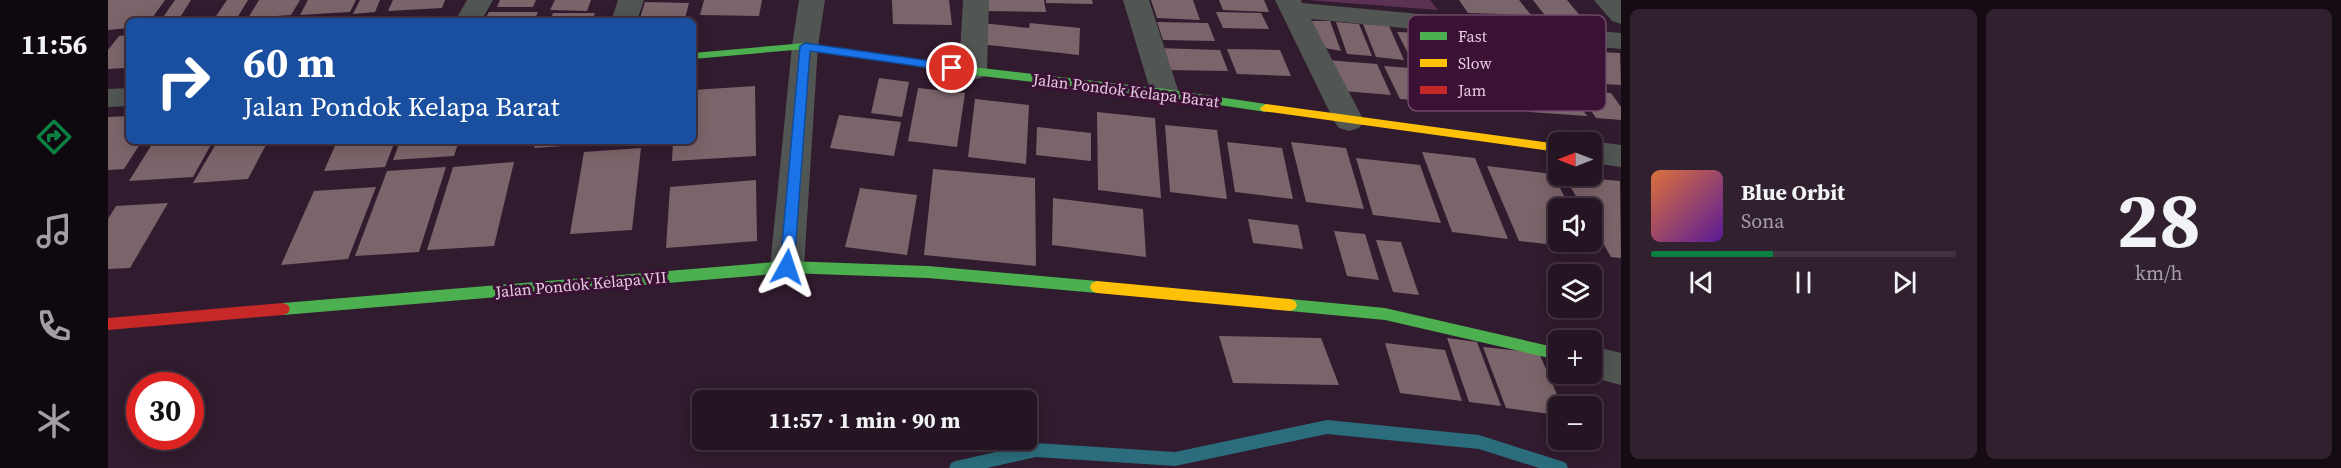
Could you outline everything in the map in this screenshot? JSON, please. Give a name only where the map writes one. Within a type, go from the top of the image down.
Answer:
[{"type":"street","points":[[470,18],[480,0]]},
{"type":"street","points":[[625,18],[631,0]]},
{"type":"street","points":[[787,267],[805,46],[812,0]]},
{"type":"street","points":[[973,71],[976,0]]},
{"type":"street","points":[[1136,0],[1165,93]]},
{"type":"street","points":[[1440,0],[1450,15]]},
{"type":"street","points":[[1607,0],[1621,16]]},
{"type":"street","points":[[1291,5],[1408,18]]},
{"type":"street","points":[[1291,5],[1349,121]]},
{"type":"street","points":[[1606,39],[1621,40]]},
{"type":"street","name":"Jalan Pondok Kelapa Barat","points":[[696,56],[805,46],[973,71],[1165,93],[1349,121],[1548,147]]},
{"type":"street","points":[[108,98],[126,97]]},
{"type":"street","points":[[1602,153],[1621,156]]},
{"type":"street","name":"Jalan Pondok Kelapa VII","points":[[108,324],[787,267],[928,272],[1385,315],[1548,352]]},
{"type":"street","points":[[1602,364],[1621,369]]},
{"type":"shaded area","points":[[1307,0],[1430,0],[1438,10]]},
{"type":"building","points":[[108,0],[165,0],[152,18],[126,18],[126,28],[108,30]]},
{"type":"building","points":[[175,0],[191,0],[180,18],[162,18]]},
{"type":"building","points":[[227,0],[248,0],[237,18],[215,18]]},
{"type":"building","points":[[259,0],[300,0],[291,15],[248,18]]},
{"type":"building","points":[[308,0],[356,0],[350,12],[300,15]]},
{"type":"building","points":[[360,0],[380,0],[375,12],[353,14]]},
{"type":"building","points":[[393,0],[445,0],[442,8],[388,11]]},
{"type":"building","points":[[500,0],[536,0],[533,7],[497,7]]},
{"type":"building","points":[[555,0],[591,0],[587,11],[550,10]]},
{"type":"building","points":[[704,0],[762,0],[759,16],[700,15]]},
{"type":"building","points":[[892,0],[949,0],[952,25],[893,24]]},
{"type":"building","points":[[985,0],[1044,0],[1046,12],[987,11]]},
{"type":"building","points":[[1046,0],[1092,0],[1093,4],[1046,3]]},
{"type":"building","points":[[1151,0],[1193,0],[1200,20],[1157,18]]},
{"type":"building","points":[[1219,0],[1264,0],[1269,12],[1223,10]]},
{"type":"building","points":[[1459,0],[1519,0],[1531,15],[1468,13]]},
{"type":"building","points":[[1533,0],[1567,0],[1580,15],[1545,15]]},
{"type":"building","points":[[645,2],[689,3],[685,18],[640,18]]},
{"type":"building","points":[[489,12],[538,12],[535,18],[486,18]]},
{"type":"building","points":[[1216,12],[1261,13],[1269,29],[1223,28]]},
{"type":"building","points":[[553,13],[595,13],[593,18],[551,18]]},
{"type":"building","points":[[380,16],[379,18],[345,18]]},
{"type":"building","points":[[1310,21],[1330,21],[1341,51],[1325,48]]},
{"type":"building","points":[[1157,22],[1208,23],[1215,41],[1163,40]]},
{"type":"building","points":[[1336,22],[1359,24],[1372,56],[1347,54]]},
{"type":"building","points":[[981,23],[1029,28],[1030,23],[1080,28],[1079,55],[979,44]]},
{"type":"building","points":[[1363,24],[1389,26],[1404,60],[1376,57]]},
{"type":"building","points":[[1397,32],[1408,32],[1408,53]]},
{"type":"building","points":[[126,35],[126,67],[108,69],[108,50],[119,36]]},
{"type":"building","points":[[1158,48],[1220,50],[1228,71],[1164,70]]},
{"type":"building","points":[[1227,49],[1280,50],[1291,76],[1237,74]]},
{"type":"building","points":[[1606,52],[1620,53],[1621,85],[1606,84]]},
{"type":"building","points":[[1326,60],[1377,64],[1391,95],[1343,91]]},
{"type":"building","points":[[1384,66],[1408,68],[1408,100],[1400,99]]},
{"type":"building","points":[[879,78],[909,82],[902,117],[871,113]]},
{"type":"building","points":[[755,86],[756,156],[672,161],[673,144],[696,144],[696,90]]},
{"type":"building","points":[[918,88],[965,93],[957,147],[908,141]]},
{"type":"building","points":[[1606,93],[1611,93],[1621,107],[1621,120],[1596,118],[1591,111],[1606,111]]},
{"type":"building","points":[[975,99],[1029,105],[1026,164],[968,157]]},
{"type":"building","points":[[1584,111],[1587,116],[1530,112]]},
{"type":"building","points":[[1097,112],[1155,118],[1161,198],[1098,190]]},
{"type":"building","points":[[839,115],[901,122],[894,156],[830,148]]},
{"type":"building","points":[[126,116],[126,144],[140,144],[124,169],[108,170],[108,117]]},
{"type":"building","points":[[1165,125],[1217,130],[1227,199],[1170,192]]},
{"type":"building","points":[[1037,127],[1091,133],[1091,161],[1036,155]]},
{"type":"building","points":[[1227,142],[1282,148],[1293,199],[1235,192]]},
{"type":"building","points":[[1291,142],[1346,148],[1364,209],[1306,202]]},
{"type":"building","points":[[152,144],[211,144],[193,177],[129,181]]},
{"type":"building","points":[[216,144],[266,144],[248,179],[193,183]]},
{"type":"building","points":[[336,144],[394,144],[385,167],[324,171]]},
{"type":"building","points":[[399,144],[458,144],[454,156],[393,160]]},
{"type":"building","points":[[535,144],[593,144],[534,148]]},
{"type":"building","points":[[641,148],[632,230],[570,234],[584,152]]},
{"type":"building","points":[[1422,152],[1475,158],[1508,239],[1452,232]]},
{"type":"building","points":[[1356,158],[1420,165],[1441,223],[1373,215]]},
{"type":"building","points":[[514,162],[494,246],[427,250],[453,167]]},
{"type":"building","points":[[1487,166],[1548,173],[1548,186],[1559,186],[1565,198],[1548,198],[1548,244],[1519,241]]},
{"type":"building","points":[[446,167],[419,252],[355,256],[387,171]]},
{"type":"building","points":[[933,169],[1035,178],[1036,266],[924,255]]},
{"type":"building","points":[[1602,179],[1620,181],[1621,258],[1611,257],[1602,241],[1602,198],[1577,198],[1570,186],[1602,186]]},
{"type":"building","points":[[756,180],[757,241],[666,248],[670,187]]},
{"type":"building","points":[[376,187],[348,259],[281,265],[314,191]]},
{"type":"building","points":[[860,188],[917,195],[907,255],[845,247]]},
{"type":"building","points":[[1053,198],[1143,209],[1146,257],[1052,245]]},
{"type":"building","points":[[168,203],[130,268],[108,269],[108,219],[116,206]]},
{"type":"building","points":[[1248,219],[1298,225],[1303,249],[1253,243]]},
{"type":"building","points":[[1334,231],[1365,234],[1379,280],[1347,276]]},
{"type":"building","points":[[1376,240],[1401,242],[1419,295],[1393,292]]},
{"type":"building","points":[[1219,336],[1321,338],[1339,385],[1233,383]]},
{"type":"building","points":[[1447,338],[1477,342],[1501,406],[1469,402]]},
{"type":"building","points":[[1385,343],[1445,350],[1462,401],[1400,393]]},
{"type":"building","points":[[1483,347],[1539,353],[1548,374],[1548,384],[1552,384],[1558,396],[1548,396],[1548,414],[1506,408]]},
{"type":"waterway","points":[[956,468],[1036,450],[1175,459],[1327,427],[1479,442],[1561,468]]},
{"type":"traffic: fast","points":[[696,56],[805,46],[973,71],[1165,93],[1266,108]]},
{"type":"traffic: fast","points":[[283,309],[787,267],[928,272],[1097,287]]},
{"type":"traffic: fast","points":[[1290,305],[1385,314],[1548,352]]},
{"type":"traffic: slow","points":[[1266,108],[1548,147]]},
{"type":"traffic: slow","points":[[1097,287],[1290,305]]},
{"type":"traffic: jam","points":[[108,324],[283,309]]},
{"type":"route","points":[[787,267],[805,46],[952,68]]}]
